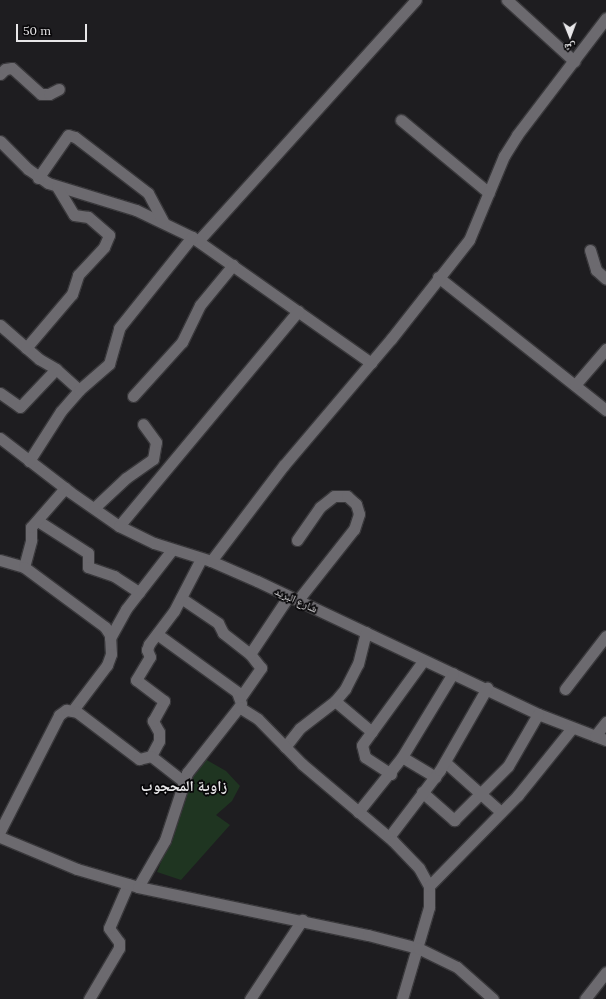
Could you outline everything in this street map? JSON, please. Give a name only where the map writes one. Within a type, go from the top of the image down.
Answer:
[{"type":"street","points":[[29,461],[61,411],[79,390],[109,364],[118,328],[195,239],[416,0]]},
{"type":"street","points":[[507,0],[574,61]]},
{"type":"street","points":[[0,832],[59,715],[66,710],[73,710],[139,759],[151,756],[159,741],[159,732],[153,721],[164,701],[136,680],[150,657],[148,647],[206,560],[371,362],[469,240],[504,156],[517,135],[606,18]]},
{"type":"street","points":[[0,74],[5,69],[12,68],[41,94],[49,94],[59,89]]},
{"type":"street","points":[[401,120],[489,193]]},
{"type":"street","points":[[38,178],[68,136],[75,137],[148,194],[162,221]]},
{"type":"street","points":[[0,141],[38,178],[57,187],[112,202],[162,221],[195,239],[371,362]]},
{"type":"street","points":[[26,348],[72,294],[78,275],[104,247],[109,235],[88,217],[74,215],[57,187]]},
{"type":"street","points":[[590,250],[596,270],[606,279]]},
{"type":"street","points":[[133,396],[182,342],[200,305],[233,265]]},
{"type":"street","points":[[438,277],[606,410]]},
{"type":"street","points":[[119,526],[298,311]]},
{"type":"street","points":[[0,325],[39,359],[56,369],[79,390]]},
{"type":"street","points":[[575,385],[601,360],[606,349]]},
{"type":"street","points":[[0,393],[20,407],[56,369]]},
{"type":"street","points":[[94,508],[126,478],[153,458],[156,442],[143,424]]},
{"type":"street","name":"شارع البريد","points":[[0,438],[65,488],[119,526],[171,550],[206,560],[366,632],[423,661],[487,688],[538,714],[606,740]]},
{"type":"street","points":[[24,567],[31,540],[31,527],[38,521],[65,488]]},
{"type":"street","points":[[250,654],[293,599],[354,529],[359,518],[356,504],[347,496],[334,496],[320,507],[297,540]]},
{"type":"street","points":[[38,521],[88,553],[88,567],[114,576],[138,592]]},
{"type":"street","points":[[110,638],[126,608],[171,550]]},
{"type":"street","points":[[0,560],[24,567],[104,627],[110,638],[111,654],[107,665],[73,710]]},
{"type":"street","points":[[88,999],[119,948],[119,942],[109,928],[133,886],[165,840],[183,781],[191,765],[237,709],[261,668],[250,654],[224,633],[218,623],[181,598]]},
{"type":"street","points":[[285,747],[300,728],[335,701],[352,678],[366,632]]},
{"type":"street","points":[[157,634],[208,668],[237,692],[241,703],[285,747],[358,812],[389,837],[419,868],[429,886],[429,907],[402,999]]},
{"type":"street","points":[[565,689],[606,636]]},
{"type":"street","points":[[391,774],[363,755],[362,745],[423,661]]},
{"type":"street","points":[[358,812],[391,774],[453,673]]},
{"type":"street","points":[[389,837],[422,792],[435,778],[487,688]]},
{"type":"street","points":[[335,701],[372,732]]},
{"type":"street","points":[[422,792],[453,820],[508,766],[538,714]]},
{"type":"street","points":[[595,736],[606,722]]},
{"type":"street","points":[[429,886],[546,764],[572,728]]},
{"type":"street","points":[[151,756],[183,781]]},
{"type":"street","points":[[402,757],[435,778]]},
{"type":"street","points":[[445,762],[501,812]]},
{"type":"street","points":[[0,837],[77,869],[133,886],[302,920],[418,948],[457,968],[493,999]]},
{"type":"street","points":[[250,999],[302,920]]},
{"type":"street","points":[[585,999],[606,972]]},
{"type":"green space","points":[[205,759],[226,771],[240,786],[232,801],[216,815],[230,825],[181,880],[157,872],[177,823],[184,786],[200,760]]},
{"type":"district","name":"زاوية المحجوب","points":[[184,786]]}]
